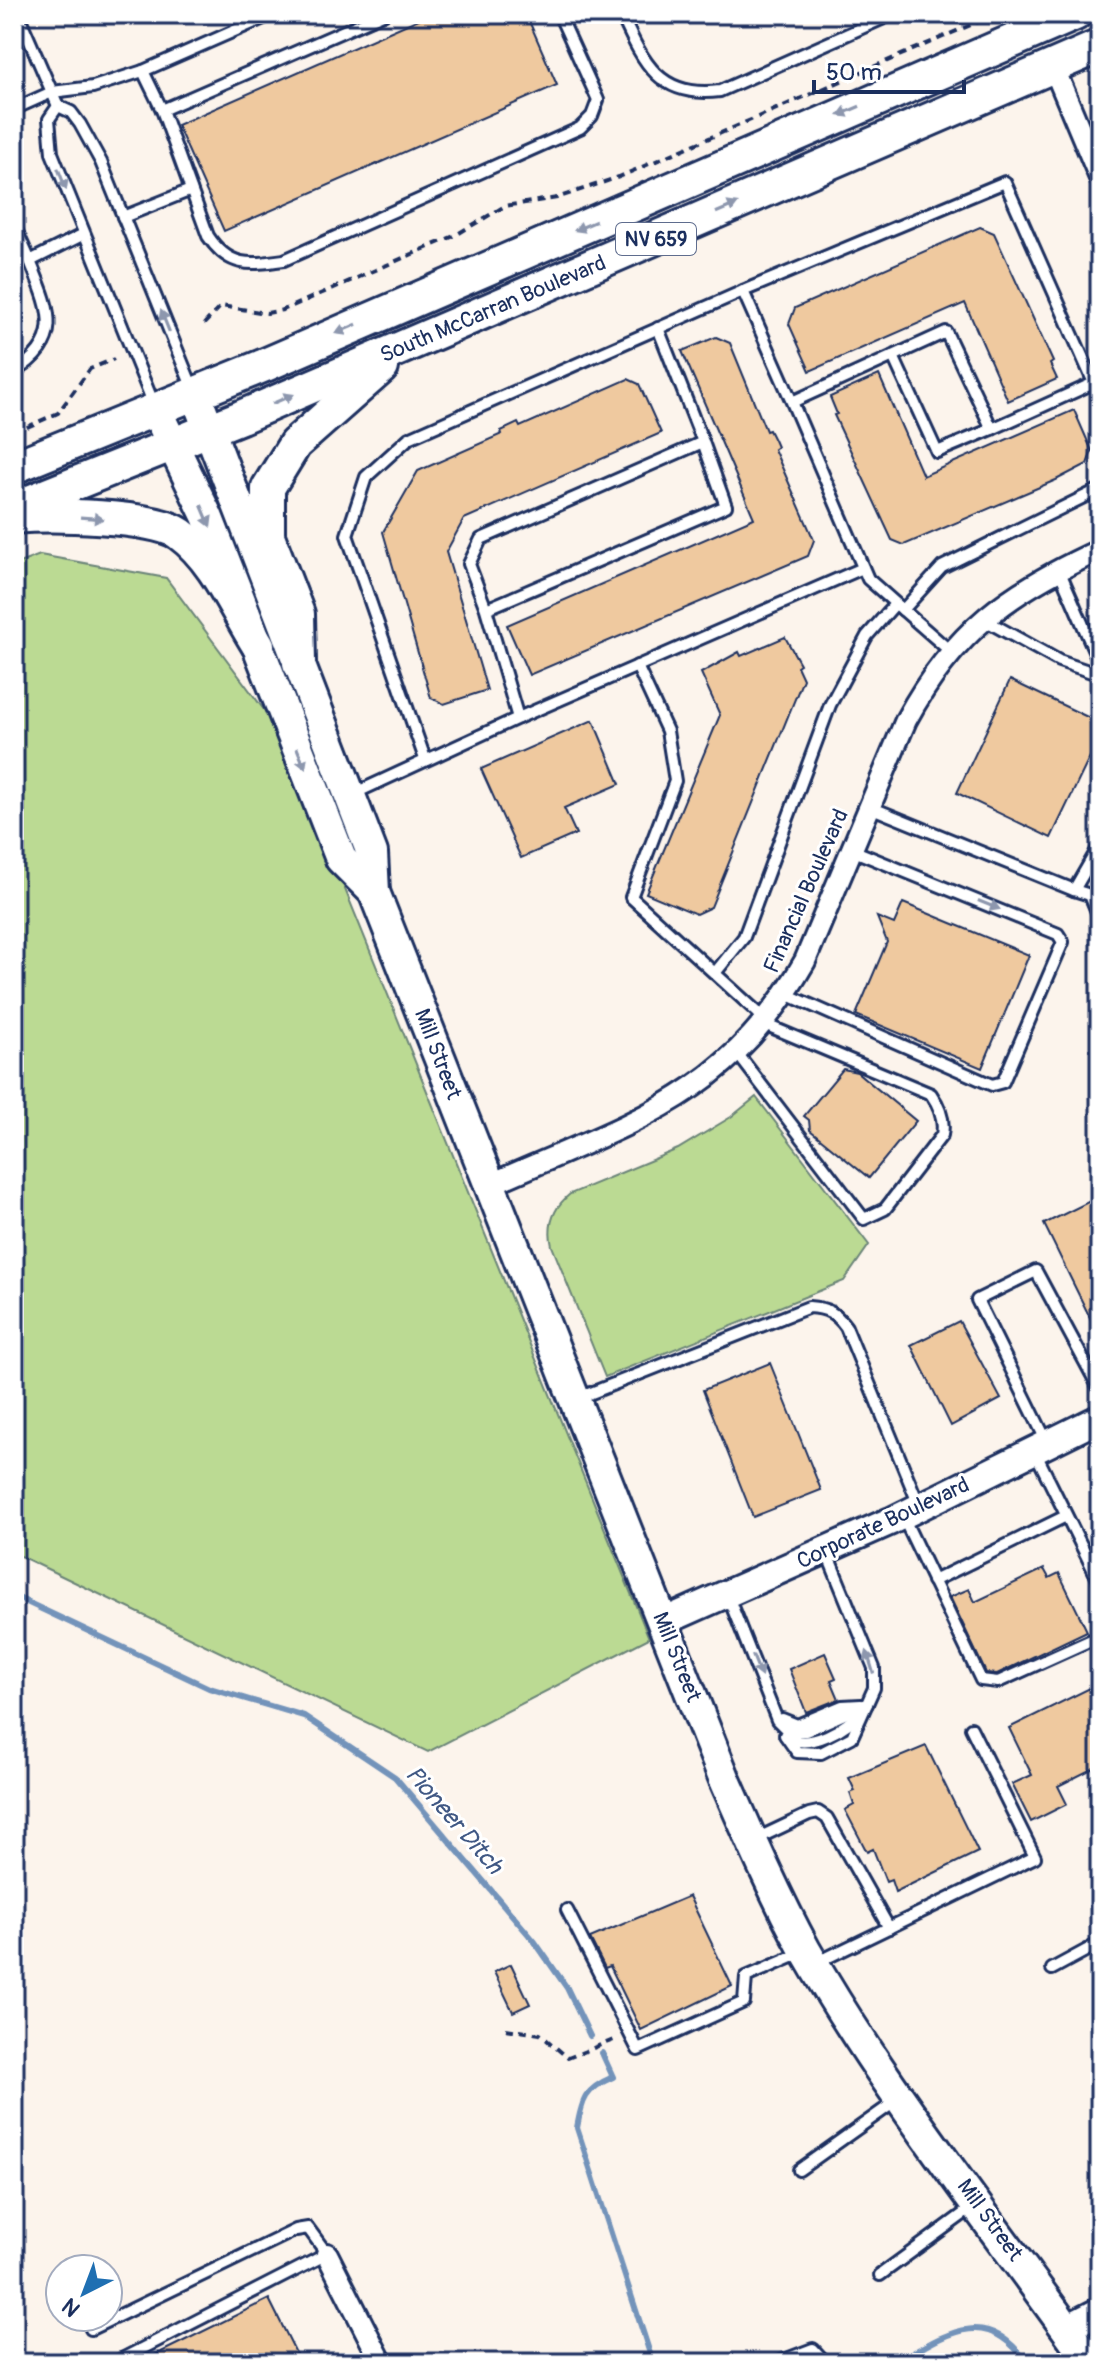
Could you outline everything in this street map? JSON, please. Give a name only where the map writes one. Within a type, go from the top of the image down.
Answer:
[{"type":"main road","name":"South McCarran Boulevard","points":[[14,467],[195,393],[1075,14]]},
{"type":"main road","points":[[1053,66],[1058,54],[1076,46],[1100,25]]},
{"type":"main road","name":"South McCarran Boulevard","points":[[14,508],[211,430],[1100,46]]},
{"type":"main road","points":[[299,663],[298,614],[268,536],[268,488],[295,444],[409,344]]},
{"type":"main road","name":"Mill Street","points":[[195,393],[372,853],[374,892],[752,1841],[810,1958],[901,2097],[1091,2363]]},
{"type":"main road","name":"Mill Street","points":[[155,408],[174,445],[258,645],[341,859],[374,892]]},
{"type":"main road","points":[[14,517],[102,518],[177,531],[201,554],[258,645]]},
{"type":"street","points":[[1053,66],[1100,178]]},
{"type":"street","name":"Financial Boulevard","points":[[489,1185],[661,1108],[697,1087],[737,1053],[766,1022],[805,961],[906,720],[924,686],[950,651],[1006,599],[1100,550]]},
{"type":"street","name":"Corporate Boulevard","points":[[663,1622],[911,1511],[1100,1418]]},
{"type":"street","points":[[327,2254],[380,2362]]},
{"type":"street","points":[[1067,2328],[1100,2311]]},
{"type":"lane","points":[[18,14],[58,106],[71,112],[91,142],[195,393]]},
{"type":"lane","points":[[14,109],[52,92],[93,87],[143,71],[273,14]]},
{"type":"lane","points":[[162,110],[383,14]]},
{"type":"lane","points":[[143,71],[162,110],[208,236],[220,254],[250,265],[284,260],[580,128],[592,116],[598,100],[559,14]]},
{"type":"lane","points":[[621,14],[639,54],[655,74],[677,88],[705,93],[720,91],[893,14]]},
{"type":"lane","points":[[58,106],[49,119],[52,153],[155,408]]},
{"type":"lane","points":[[425,759],[347,535],[366,477],[409,438],[743,291],[1005,182],[1097,382],[1100,395]]},
{"type":"lane","points":[[123,217],[191,190]]},
{"type":"lane","points":[[14,225],[49,307],[51,322],[40,351],[14,372]]},
{"type":"lane","points":[[30,261],[84,234]]},
{"type":"lane","points":[[743,291],[868,579],[950,651]]},
{"type":"lane","points":[[486,609],[726,506],[658,328]]},
{"type":"lane","points":[[792,402],[946,332],[992,429]]},
{"type":"lane","points":[[893,356],[937,452],[1097,382]]},
{"type":"lane","points":[[518,718],[486,609],[469,564],[481,539],[703,442]]},
{"type":"lane","points":[[715,973],[744,937],[830,705],[867,636],[942,567],[1100,489]]},
{"type":"lane","points":[[348,797],[425,759],[863,568]]},
{"type":"lane","points":[[1059,569],[1100,664]]},
{"type":"lane","points":[[982,619],[1059,661],[1100,675]]},
{"type":"lane","points":[[637,666],[667,731],[675,781],[631,897],[766,1022],[931,1094],[944,1123],[942,1135],[885,1209],[864,1219],[737,1053]]},
{"type":"lane","points":[[870,807],[1090,895],[1100,919]]},
{"type":"lane","points":[[1074,890],[1100,845]]},
{"type":"lane","points":[[786,994],[992,1085],[1003,1082],[1063,942],[1058,934],[852,850]]},
{"type":"lane","points":[[1100,1390],[1036,1271],[977,1300],[1041,1447],[1066,1516],[1100,1583]]},
{"type":"lane","points":[[575,1400],[809,1307],[824,1308],[838,1315],[846,1327],[933,1581],[974,1671],[987,1684],[1100,1636]]},
{"type":"lane","points":[[933,1581],[1066,1516]]},
{"type":"lane","points":[[727,1594],[785,1735],[797,1752],[821,1753],[852,1737],[874,1688],[874,1668],[825,1550]]},
{"type":"lane","points":[[774,1710],[784,1721],[797,1725],[842,1706],[867,1704]]},
{"type":"lane","points":[[779,1724],[798,1733],[867,1704]]},
{"type":"lane","points":[[567,1910],[638,2050],[744,2002],[746,1977],[810,1958],[889,1928],[1035,1857],[971,1728]]},
{"type":"lane","points":[[752,1841],[818,1812],[835,1827],[889,1928]]},
{"type":"lane","points":[[1100,1894],[1100,1901]]},
{"type":"lane","points":[[1052,1969],[1100,1943]]},
{"type":"lane","points":[[799,2170],[901,2097]]},
{"type":"lane","points":[[880,2275],[978,2203]]},
{"type":"lane","points":[[114,2363],[327,2254],[308,2228],[296,2230],[124,2313]]},
{"type":"lane","points":[[776,2363],[813,2349],[826,2363]]},
{"type":"path","points":[[204,324],[221,306],[267,313],[283,310],[454,236],[505,206],[557,198],[619,177],[996,14]]},
{"type":"path","points":[[14,433],[58,413],[90,369],[114,359]]},
{"type":"path","points":[[506,2029],[540,2034],[568,2058],[630,2033]]},
{"type":"green space","points":[[40,555],[166,578],[282,734],[649,1638],[428,1752],[14,1553],[14,565]]},
{"type":"green space","points":[[756,1097],[869,1245],[844,1281],[605,1377],[552,1246],[551,1224],[559,1205],[570,1194],[678,1149],[731,1117]]},
{"type":"building","points":[[430,14],[526,14],[557,85],[224,231],[177,125]]},
{"type":"building","points":[[980,227],[994,233],[1053,362],[1050,364],[1057,379],[1008,401],[965,303],[810,371],[789,324],[795,308]]},
{"type":"building","points":[[716,337],[730,343],[766,431],[769,430],[777,447],[774,449],[814,540],[808,556],[529,675],[507,625],[754,518],[682,351]]},
{"type":"building","points":[[879,375],[923,476],[1074,410],[1092,451],[1087,464],[904,545],[892,540],[834,415],[837,414],[830,397]]},
{"type":"building","points":[[628,379],[639,384],[661,433],[464,519],[446,552],[487,690],[444,704],[431,698],[383,532],[418,471],[502,434],[501,431],[518,423],[520,427]]},
{"type":"building","points":[[785,637],[800,664],[797,666],[803,679],[711,907],[696,914],[646,893],[720,715],[701,673],[739,652],[741,656]]},
{"type":"building","points":[[1010,680],[1100,723],[1100,736],[1051,838],[957,793]]},
{"type":"building","points":[[593,720],[620,784],[564,808],[576,834],[521,858],[481,769]]},
{"type":"building","points":[[903,903],[1029,955],[982,1068],[856,1015],[887,942],[877,917],[894,924]]},
{"type":"building","points":[[843,1069],[857,1072],[916,1121],[869,1178],[810,1130],[809,1120],[804,1116]]},
{"type":"building","points":[[1100,1196],[1100,1338],[1044,1224]]},
{"type":"building","points":[[959,1321],[1001,1399],[951,1426],[911,1345]]},
{"type":"building","points":[[770,1363],[821,1490],[753,1517],[703,1390]]},
{"type":"building","points":[[1044,1569],[1049,1578],[1059,1573],[1087,1631],[997,1674],[986,1673],[950,1597],[969,1589],[975,1602]]},
{"type":"building","points":[[825,1653],[836,1678],[831,1680],[839,1699],[806,1712],[789,1669]]},
{"type":"building","points":[[1100,1683],[1100,1765],[1058,1786],[1067,1804],[1031,1822],[1012,1784],[1032,1775],[1009,1728]]},
{"type":"building","points":[[926,1746],[978,1852],[895,1892],[891,1880],[886,1882],[873,1849],[867,1852],[845,1810],[854,1805],[850,1793],[855,1791],[849,1778]]},
{"type":"building","points":[[689,1896],[732,1986],[641,2030],[610,1966],[605,1968],[590,1938]]},
{"type":"building","points":[[511,1964],[530,2004],[513,2012],[494,1972]]},
{"type":"building","points":[[269,2299],[301,2363],[139,2363]]},
{"type":"waterway","name":"Pioneer Ditch","points":[[14,1596],[209,1688],[304,1716],[395,1777],[535,1942],[567,1988],[590,2036]]},
{"type":"waterway","name":"Pioneer Ditch","points":[[602,2053],[613,2077],[596,2086],[586,2096],[577,2128],[653,2363]]},
{"type":"waterway","name":"Pioneer Ditch","points":[[896,2363],[949,2335],[981,2329],[996,2334],[1012,2345],[1027,2363]]}]
